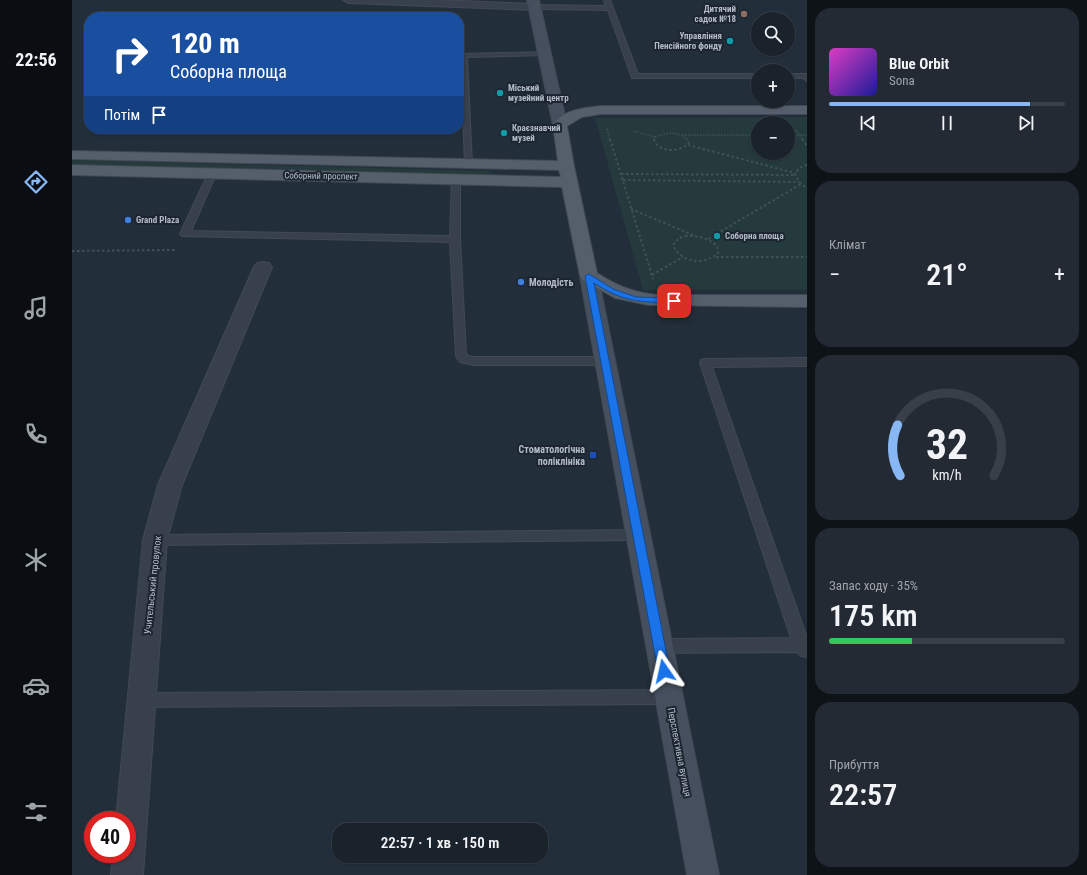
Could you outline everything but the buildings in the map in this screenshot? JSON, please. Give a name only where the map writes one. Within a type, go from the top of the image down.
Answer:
[{"type":"main road","points":[[807,110],[601,110],[578,113],[560,125],[566,166],[589,276],[610,290],[635,299],[659,301],[807,301]]},
{"type":"main road","name":"Соборний проспект","points":[[72,155],[566,166]]},
{"type":"main road","name":"Соборний проспект","points":[[72,170],[570,182]]},
{"type":"street","points":[[349,0],[534,4],[560,125]]},
{"type":"street","name":"Учительський провулок","points":[[127,875],[155,540],[170,485],[263,267]]},
{"type":"street","name":"Перспективна вулиця","points":[[589,276],[703,875]]},
{"type":"lane","points":[[607,0],[635,76],[751,76]]},
{"type":"lane","points":[[534,4],[610,8]]},
{"type":"lane","points":[[464,55],[545,54]]},
{"type":"lane","points":[[795,76],[805,76],[807,78]]},
{"type":"lane","points":[[464,102],[468,164]]},
{"type":"lane","points":[[212,174],[185,234],[454,239]]},
{"type":"lane","points":[[456,179],[454,239],[461,356],[464,359],[473,361],[604,361]]},
{"type":"lane","points":[[659,646],[805,647],[705,363],[807,362]]},
{"type":"lane","points":[[155,540],[638,535]]},
{"type":"lane","points":[[142,700],[669,697]]},
{"type":"path","points":[[605,122],[652,275],[683,257]]},
{"type":"path","points":[[796,129],[807,146]]},
{"type":"path","points":[[751,135],[681,135],[662,133],[655,137],[654,140],[658,145],[669,149],[681,149],[688,145],[795,174],[800,183],[807,188]]},
{"type":"path","points":[[681,135],[688,140],[688,145]]},
{"type":"path","points":[[795,135],[807,135]]},
{"type":"path","points":[[795,174],[799,168],[807,165]]},
{"type":"path","points":[[621,174],[795,174]]},
{"type":"path","points":[[623,180],[800,183]]},
{"type":"path","points":[[708,239],[800,183]]},
{"type":"path","points":[[631,209],[693,236],[708,239],[717,246],[718,253],[716,257]]},
{"type":"path","points":[[72,251],[177,250],[185,234]]},
{"type":"path","points":[[693,236],[679,238],[673,245],[677,254],[698,261],[705,261],[716,257],[807,257]]},
{"type":"green space","name":"Соборна площа","points":[[751,117],[751,160],[795,160],[795,117],[807,117],[807,290],[643,290],[595,118]]},
{"type":"green space","points":[[72,160],[492,172],[491,175],[488,176],[72,167]]},
{"type":"place","name":"Дитячий садок №18","points":[[744,14]]},
{"type":"place","name":"Управління Пенсійного фонду","points":[[730,41]]},
{"type":"place","name":"Міський музейний центр","points":[[500,93]]},
{"type":"place","name":"Краєзнавчий музей","points":[[504,133]]},
{"type":"place","name":"Grand Plaza","points":[[128,220]]},
{"type":"place","name":"Соборна площа","points":[[717,236]]},
{"type":"place","name":"Молодість","points":[[521,282]]},
{"type":"place","name":"Стоматологічна поліклініка","points":[[593,455]]},
{"type":"route","points":[[664,671],[589,276],[610,290],[635,299],[674,301]]}]
